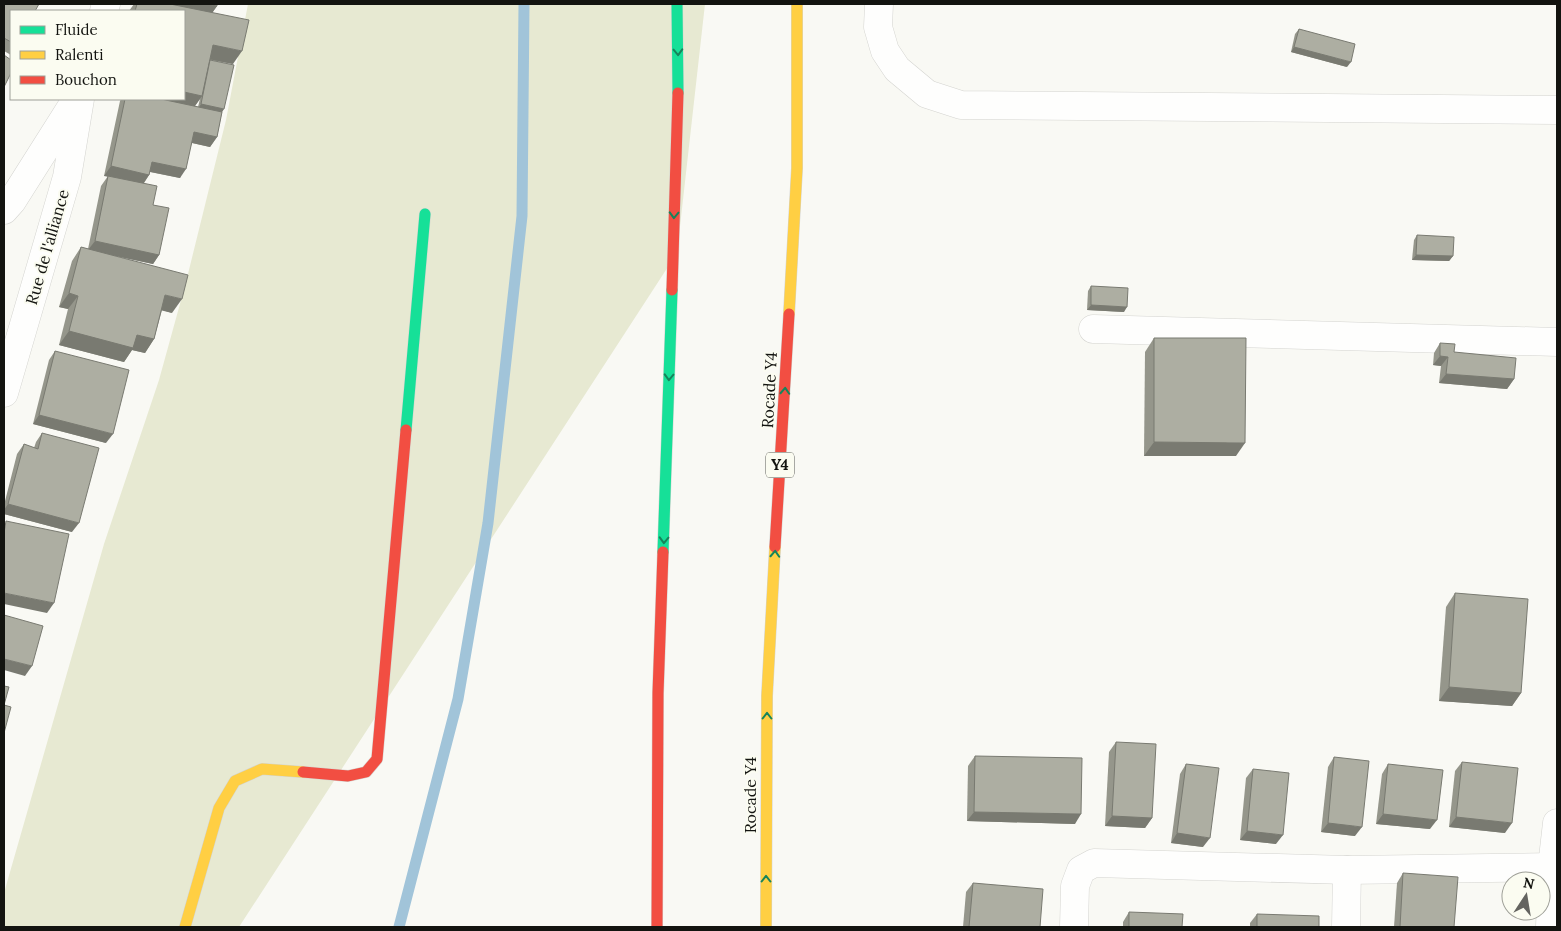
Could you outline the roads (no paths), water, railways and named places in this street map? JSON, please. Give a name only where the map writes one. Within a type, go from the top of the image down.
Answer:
[{"type":"main road","points":[[657,927],[658,693],[679,74],[677,4]]},
{"type":"main road","name":"Rocade Y4","points":[[766,927],[767,696],[798,168],[797,4]]},
{"type":"main road","points":[[185,927],[219,808],[235,781],[262,769],[348,776],[366,772],[377,759],[424,214]]},
{"type":"street","points":[[879,4],[878,27],[886,50],[897,69],[927,94],[961,105],[1557,110]]},
{"type":"street","points":[[4,210],[12,201],[77,100]]},
{"type":"street","name":"Rue de l'alliance","points":[[4,393],[67,177],[78,100]]},
{"type":"street","points":[[1093,328],[1557,342]]},
{"type":"street","points":[[1550,927],[1552,867],[1557,823]]},
{"type":"street","points":[[1074,927],[1075,886],[1081,870],[1094,863],[1347,870],[1552,867]]},
{"type":"street","points":[[1346,927],[1347,870]]},
{"type":"waterway","points":[[399,927],[458,699],[488,523],[522,216],[524,4]]}]
